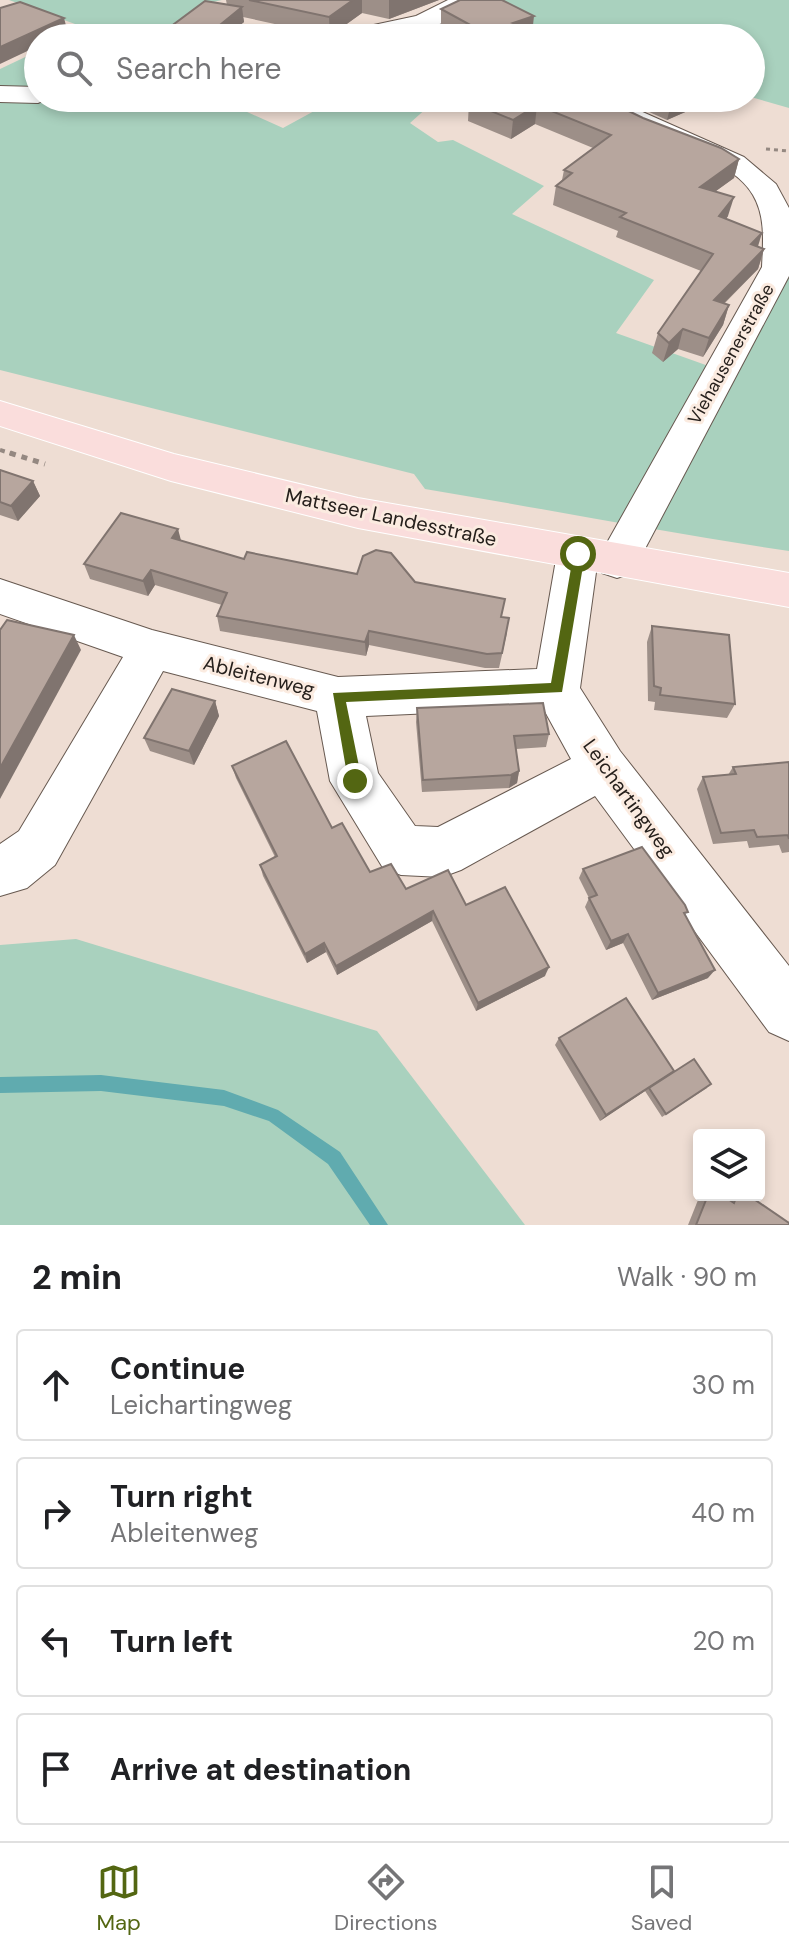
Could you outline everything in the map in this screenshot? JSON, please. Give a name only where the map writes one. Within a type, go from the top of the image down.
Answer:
[{"type":"main road","name":"Mattseer Landesstraße","points":[[0,413],[171,467],[342,509],[598,558],[789,590]]},
{"type":"street","points":[[418,24],[466,0]]},
{"type":"street","points":[[0,94],[24,95]]},
{"type":"street","name":"Viehausenerstraße","points":[[598,558],[778,267],[780,247],[777,208],[768,191],[752,175],[732,162],[614,112]]},
{"type":"street","points":[[557,688],[598,558]]},
{"type":"street","name":"Ableitenweg","points":[[0,596],[152,649],[338,697],[557,688]]},
{"type":"street","points":[[0,871],[8,870],[37,848],[152,649]]},
{"type":"street","name":"Leichartingweg","points":[[557,688],[573,721],[603,767],[789,1012]]},
{"type":"street","points":[[338,697],[355,781],[401,850],[442,852],[603,767]]},
{"type":"green space","points":[[9,0],[222,0],[204,5],[178,24],[75,24]]},
{"type":"green space","points":[[490,0],[789,0],[789,108],[765,101],[765,24],[532,24],[488,4]]},
{"type":"green space","points":[[24,58],[24,112],[247,112],[283,128],[312,112],[422,112],[410,123],[438,142],[453,140],[544,186],[512,214],[654,280],[616,333],[731,374],[789,241],[789,551],[425,489],[414,474],[0,370],[0,69]]},
{"type":"green space","points":[[76,939],[377,1031],[525,1225],[0,1225],[0,945]]},
{"type":"building","points":[[249,0],[353,0],[329,17]]},
{"type":"building","points":[[460,0],[502,0],[534,16],[513,23],[516,24],[468,24],[441,9]]},
{"type":"building","points":[[205,1],[242,7],[221,24],[174,24]]},
{"type":"building","points":[[20,2],[64,18],[51,24],[24,24],[24,36],[0,47],[0,8]]},
{"type":"building","points":[[493,112],[526,112],[513,120]]},
{"type":"building","points":[[554,112],[631,112],[721,148],[739,159],[700,187],[734,197],[719,216],[762,233],[751,244],[764,249],[714,300],[729,305],[709,338],[683,329],[669,343],[658,333],[713,254],[620,217],[626,213],[556,186],[572,173],[564,170],[611,135]]},
{"type":"building","points":[[0,470],[33,481],[11,506],[0,502]]},
{"type":"building","points":[[121,513],[178,529],[172,538],[244,559],[247,552],[357,574],[363,556],[376,550],[391,553],[415,582],[505,599],[501,617],[509,618],[502,653],[487,654],[369,631],[365,642],[217,616],[227,593],[151,570],[143,581],[84,564]]},
{"type":"building","points":[[7,620],[74,635],[0,768],[0,630]]},
{"type":"building","points":[[652,626],[729,635],[735,704],[660,695],[661,688],[654,686]]},
{"type":"building","points":[[172,689],[215,701],[189,751],[144,738]]},
{"type":"building","points":[[543,703],[549,734],[514,736],[519,771],[511,775],[423,780],[417,708]]},
{"type":"building","points":[[286,741],[332,828],[342,823],[370,872],[391,864],[406,889],[448,870],[466,905],[505,887],[549,967],[478,1003],[433,911],[336,966],[324,943],[305,954],[260,865],[277,856],[232,766]]},
{"type":"building","points":[[789,762],[789,839],[788,835],[757,837],[754,830],[721,833],[703,777],[736,774],[733,767]]},
{"type":"building","points":[[642,847],[685,905],[688,912],[684,913],[715,970],[658,993],[628,934],[611,941],[589,898],[597,895],[583,869]]},
{"type":"building","points":[[626,998],[674,1071],[606,1115],[559,1038]]},
{"type":"building","points":[[694,1059],[711,1084],[666,1114],[649,1088]]},
{"type":"building","points":[[706,1201],[757,1201],[789,1223],[789,1225],[696,1225]]},
{"type":"waterway","points":[[0,1085],[101,1083],[224,1098],[273,1115],[334,1158],[380,1225]]},
{"type":"route","points":[[355,781],[338,697],[557,688],[578,554]]}]
